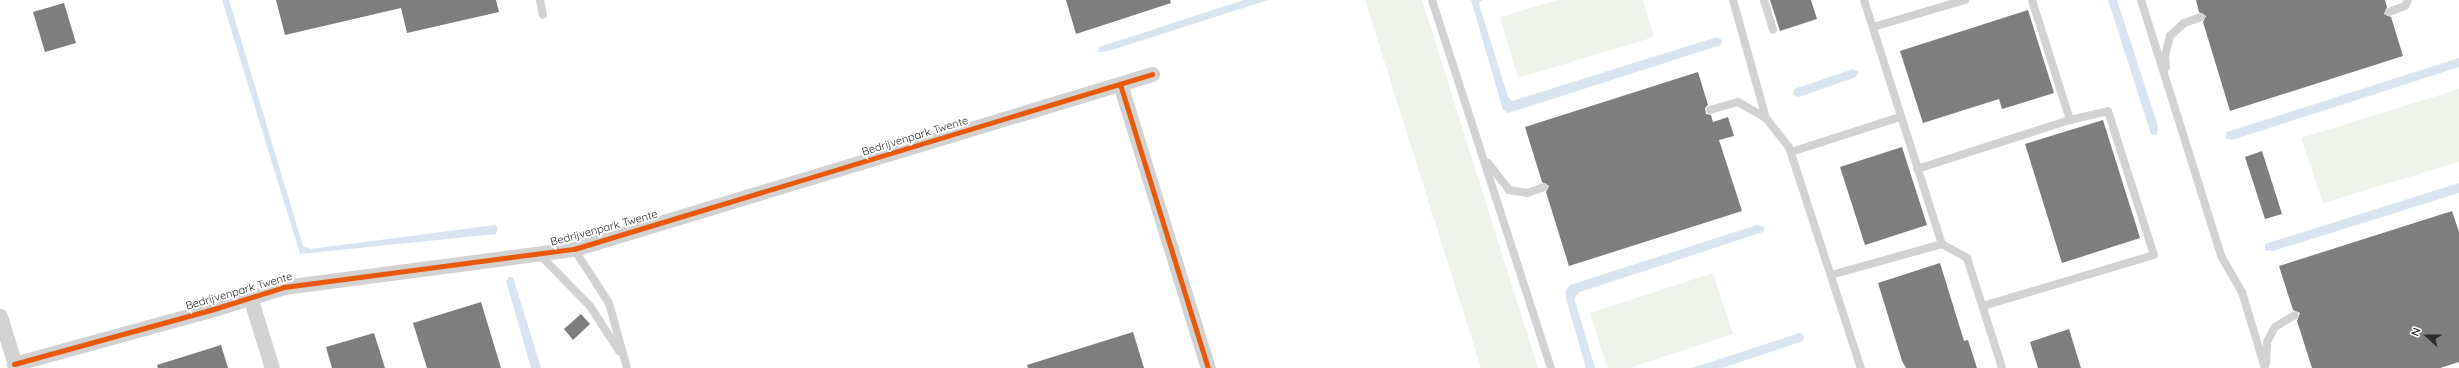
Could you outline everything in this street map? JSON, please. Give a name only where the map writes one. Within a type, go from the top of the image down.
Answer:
[{"type":"street","name":"Bedrijvenpark Twente","points":[[0,316],[15,366],[284,287],[407,268],[540,255],[574,249],[1152,74]]},
{"type":"street","points":[[1120,84],[1208,368]]},
{"type":"street","name":"Bedrijvenpark Twente","points":[[250,297],[272,368]]},
{"type":"lane","points":[[540,0],[543,15]]},
{"type":"lane","points":[[1432,0],[1551,368]]},
{"type":"lane","points":[[1733,0],[1766,118],[1791,152],[1861,368]]},
{"type":"lane","points":[[1764,0],[1773,30]]},
{"type":"lane","points":[[1864,0],[1900,117],[1942,244],[1967,258],[2002,368]]},
{"type":"lane","points":[[1873,27],[1965,0]]},
{"type":"lane","points":[[2032,0],[2070,120]]},
{"type":"lane","points":[[2141,0],[2221,256],[2242,292],[2265,368]]},
{"type":"lane","points":[[2389,12],[2405,6],[2408,0]]},
{"type":"lane","points":[[2167,84],[2165,56],[2170,36],[2184,23],[2201,17]]},
{"type":"lane","points":[[1710,110],[1738,102],[1766,118]]},
{"type":"lane","points":[[1917,169],[2070,120],[2108,111],[2154,254],[1982,306]]},
{"type":"lane","points":[[1791,152],[1900,117]]},
{"type":"lane","points":[[1481,150],[1493,171],[1509,190],[1527,193],[1544,187]]},
{"type":"lane","points":[[1831,275],[1942,244]]},
{"type":"lane","points":[[574,249],[609,303],[627,368]]},
{"type":"lane","points":[[540,255],[590,306],[623,356]]},
{"type":"lane","points":[[2265,368],[2267,342],[2275,326],[2295,315]]},
{"type":"shaded area","points":[[222,0],[229,0],[303,246],[311,249],[495,225],[498,227],[496,234],[300,254]]},
{"type":"shaded area","points":[[1244,0],[1268,0],[1109,51],[1098,52],[1099,47]]},
{"type":"shaded area","points":[[1365,0],[1422,0],[1538,368],[1481,368]]},
{"type":"shaded area","points":[[1471,0],[1483,0],[1479,3],[1480,7],[1508,97],[1512,101],[1717,37],[1722,40],[1721,45],[1508,113],[1503,110]]},
{"type":"shaded area","points":[[1558,0],[1643,0],[1654,37],[1518,78],[1500,17]]},
{"type":"shaded area","points":[[2108,0],[2117,0],[2158,126],[2157,135],[2151,134]]},
{"type":"shaded area","points":[[2459,58],[2459,67],[2232,140],[2225,138],[2227,132]]},
{"type":"shaded area","points":[[1853,69],[1859,72],[1856,77],[1799,97],[1793,95],[1794,89]]},
{"type":"shaded area","points":[[2459,89],[2459,162],[2323,203],[2301,138]]},
{"type":"shaded area","points":[[2459,183],[2459,193],[2273,251],[2265,250],[2265,244]]},
{"type":"shaded area","points":[[1757,225],[1765,227],[1763,232],[1580,292],[1575,297],[1575,301],[1595,368],[1586,368],[1566,299],[1566,290],[1570,285]]},
{"type":"shaded area","points":[[1713,273],[1733,334],[1629,368],[1607,368],[1590,313]]},
{"type":"shaded area","points":[[509,277],[513,277],[541,368],[531,368],[506,281]]},
{"type":"shaded area","points":[[1800,333],[1804,336],[1803,341],[1722,368],[1692,368]]},
{"type":"building","points":[[276,0],[496,0],[499,12],[407,33],[401,8],[285,35]]},
{"type":"building","points":[[1066,0],[1170,0],[1171,3],[1076,34]]},
{"type":"building","points":[[1770,0],[1811,0],[1817,19],[1780,31]]},
{"type":"building","points":[[2196,0],[2385,0],[2387,7],[2384,14],[2391,17],[2403,56],[2230,111],[2203,22],[2206,16],[2199,12]]},
{"type":"building","points":[[64,3],[76,43],[45,52],[33,12]]},
{"type":"building","points":[[2028,10],[2054,93],[2002,109],[1999,99],[1923,123],[1900,51]]},
{"type":"building","points":[[1698,72],[1708,105],[1705,108],[1706,114],[1711,115],[1713,122],[1728,117],[1734,136],[1719,140],[1742,211],[1569,266],[1546,192],[1549,186],[1542,182],[1525,127]]},
{"type":"building","points":[[2103,120],[2140,238],[2062,263],[2025,144]]},
{"type":"building","points":[[1902,147],[1927,225],[1865,245],[1840,167]]},
{"type":"building","points":[[2262,151],[2282,214],[2265,219],[2245,157]]},
{"type":"building","points":[[2452,211],[2459,232],[2459,362],[2440,368],[2312,368],[2297,321],[2300,313],[2293,310],[2279,266]]},
{"type":"building","points":[[1940,263],[1964,341],[1968,340],[1977,368],[1906,368],[1902,361],[1878,283]]},
{"type":"building","points":[[481,302],[501,368],[427,368],[413,323]]},
{"type":"building","points":[[581,314],[590,324],[573,340],[564,329]]},
{"type":"building","points":[[2069,329],[2081,368],[2038,368],[2030,342]]},
{"type":"building","points":[[1133,332],[1144,368],[1028,368],[1027,365]]},
{"type":"building","points":[[374,333],[385,368],[332,368],[326,347]]},
{"type":"building","points":[[221,345],[228,368],[158,368],[157,365]]},
{"type":"cycle path","points":[[14,364],[217,308],[284,287],[574,249],[1152,74]]},
{"type":"cycle path","points":[[1120,84],[1208,368]]}]
